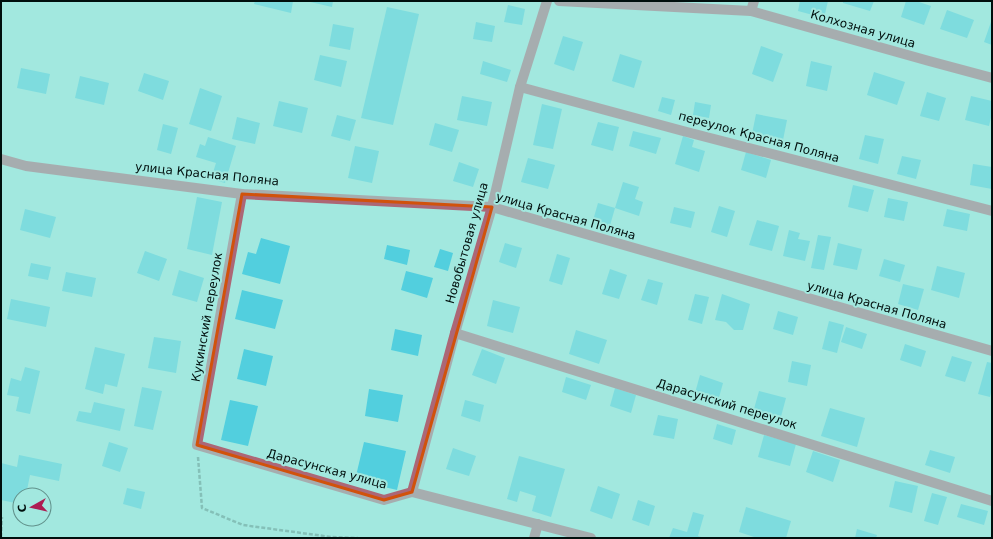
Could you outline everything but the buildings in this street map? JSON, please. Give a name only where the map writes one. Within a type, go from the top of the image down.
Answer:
[{"type":"street","name":"Новобытовая улица","points":[[412,492],[454,333],[492,207],[520,87],[547,1]]},
{"type":"street","name":"Колхозная улица","points":[[559,1],[753,6],[929,61],[992,78]]},
{"type":"street","name":"переулок Красная Поляна","points":[[520,87],[992,211]]},
{"type":"street","name":"улица Красная Поляна","points":[[1,159],[26,166],[242,194],[492,207],[992,351]]},
{"type":"street","name":"Кукинский переулок","points":[[197,445],[242,194]]},
{"type":"street","name":"Дарасунский переулок","points":[[454,333],[992,501]]},
{"type":"street","name":"Дарасунская улица","points":[[197,445],[384,500],[412,492]]},
{"type":"street","points":[[412,492],[591,538]]},
{"type":"street","points":[[534,538],[538,524]]},
{"type":"path","points":[[197,445],[202,508],[243,525],[331,537],[358,538]]},
{"type":"path","points":[[1,537],[2,517]]},
{"type":"highlighted area","points":[[242,194],[492,207],[412,492],[384,500],[197,445]]}]
